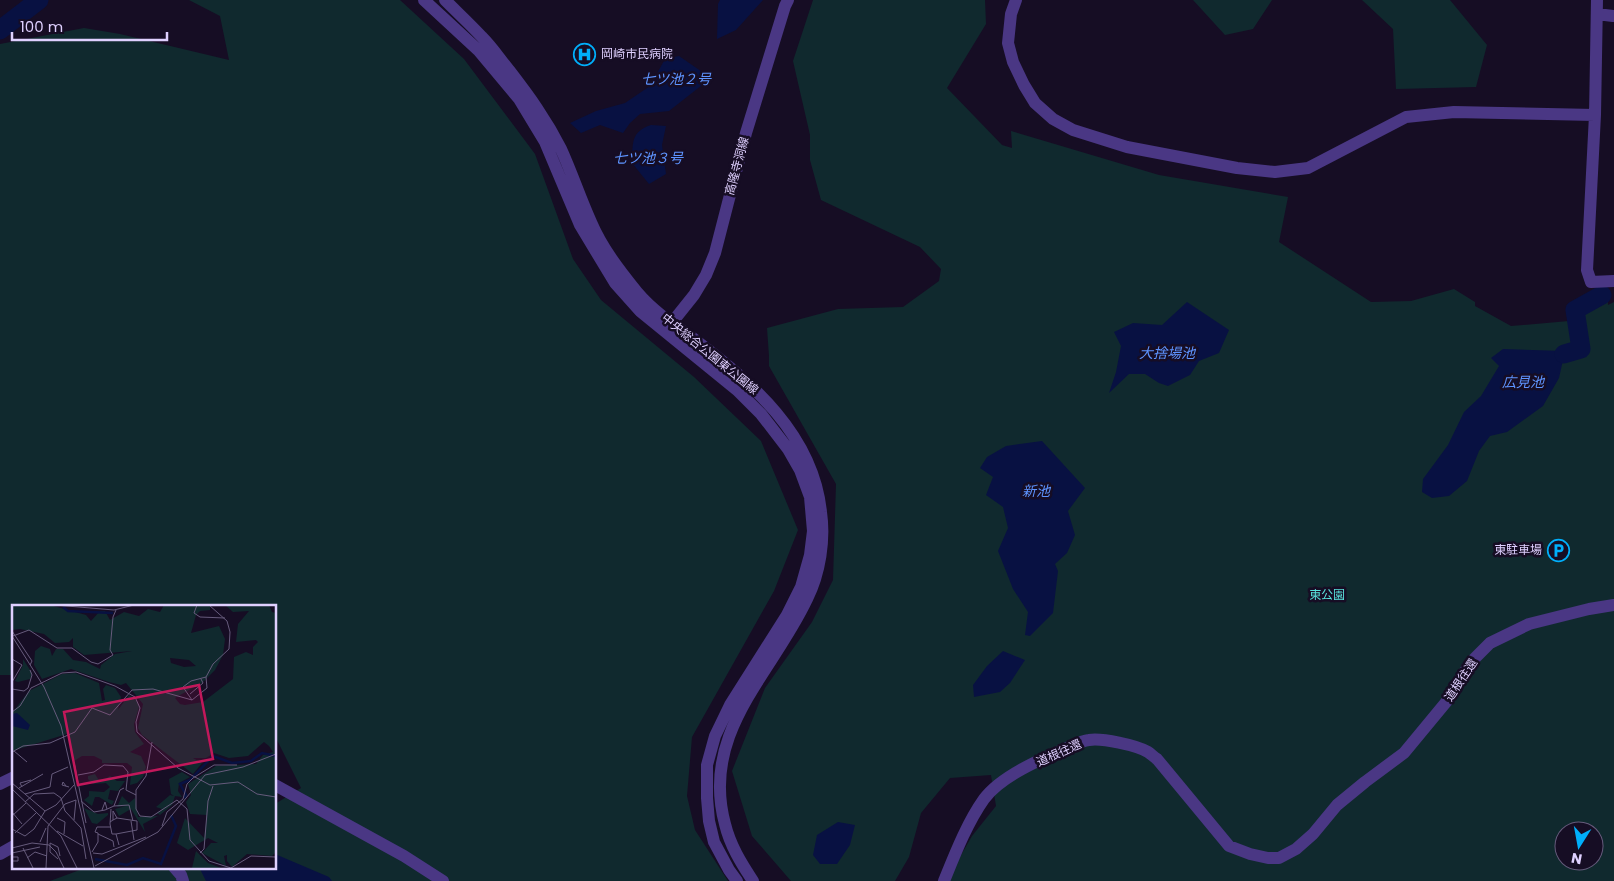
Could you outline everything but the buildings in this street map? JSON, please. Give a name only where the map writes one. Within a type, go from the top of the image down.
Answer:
[{"type":"street","points":[[424,0],[478,50],[519,98],[545,142],[580,225],[615,284],[640,311],[668,327],[761,414],[788,449],[800,470],[810,498],[813,531],[810,555],[801,586],[787,615],[730,704],[714,736],[707,765],[709,821],[714,842],[737,881]]},
{"type":"street","name":"中央総合公園東公園線","points":[[445,0],[485,39],[537,107],[560,148],[591,223],[613,261],[668,327],[733,370],[769,402],[791,430],[816,483],[822,511],[822,534],[818,567],[808,598],[745,701],[733,726],[724,753],[719,790],[725,825],[738,858],[753,881]]},
{"type":"street","name":"高隆寺洞線","points":[[668,327],[694,295],[706,275],[715,253],[746,133],[788,0]]},
{"type":"street","points":[[1016,0],[1011,14],[1008,43],[1013,62],[1035,103],[1053,119],[1072,130],[1127,147],[1156,153],[1237,168],[1276,172],[1308,168],[1406,117],[1454,112],[1595,115]]},
{"type":"street","points":[[1597,0],[1595,115],[1586,270],[1591,282],[1614,281]]},
{"type":"street","points":[[1597,14],[1613,16]]},
{"type":"street","name":"道根往還","points":[[944,881],[961,840],[984,799],[995,787],[1016,773],[1086,740],[1133,746],[1147,751],[1157,759],[1228,846],[1250,854],[1268,858],[1279,858],[1296,849],[1313,834],[1337,805],[1404,753],[1447,701],[1471,662],[1490,643],[1529,624],[1589,609],[1614,605]]},
{"type":"street","points":[[0,784],[12,778]]},
{"type":"street","points":[[276,786],[404,856],[443,881]]},
{"type":"street","points":[[0,854],[12,847]]},
{"type":"street","points":[[175,868],[181,875],[182,881]]},
{"type":"green space","points":[[189,0],[400,0],[464,59],[535,154],[573,259],[601,300],[694,377],[761,441],[798,530],[774,591],[692,737],[687,796],[695,830],[728,881],[50,881],[85,868],[276,868],[276,803],[301,788],[276,738],[276,605],[12,605],[12,675],[0,675],[0,44],[84,28],[120,34],[229,60],[220,16]]},
{"type":"green space","name":"東公園","points":[[813,0],[985,0],[986,24],[947,88],[1002,145],[1012,148],[1011,131],[1159,175],[1288,197],[1279,242],[1371,302],[1411,301],[1454,289],[1475,302],[1475,306],[1511,326],[1569,321],[1607,290],[1608,305],[1614,302],[1614,881],[946,881],[972,836],[996,806],[991,775],[950,778],[921,813],[909,857],[895,881],[791,881],[752,836],[732,771],[765,688],[812,622],[833,580],[836,484],[769,366],[767,328],[838,309],[903,307],[939,281],[941,269],[920,247],[821,200],[810,160],[810,135],[793,61]]},
{"type":"green space","points":[[1193,0],[1272,0],[1253,29],[1225,35]]},
{"type":"green space","points":[[1362,0],[1450,0],[1487,45],[1476,87],[1396,89],[1393,29]]},
{"type":"water","points":[[720,0],[763,0],[736,30],[717,39],[718,4]]},
{"type":"water","name":"七ツ池２号","points":[[679,56],[711,78],[669,111],[640,114],[623,133],[600,125],[581,133],[570,123],[596,111],[625,103],[650,86],[665,59]]},
{"type":"water","name":"七ツ池３号","points":[[651,125],[666,126],[662,145],[666,174],[649,184],[632,163],[632,150],[634,140],[639,131]]},
{"type":"water","name":"大捨場池","points":[[1187,302],[1229,330],[1219,353],[1199,361],[1190,375],[1168,386],[1159,383],[1145,374],[1129,374],[1109,393],[1116,372],[1121,346],[1114,332],[1133,323],[1162,325]]},
{"type":"water","name":"広見池","points":[[1503,349],[1565,351],[1559,378],[1543,406],[1507,432],[1490,436],[1479,451],[1467,481],[1449,496],[1432,498],[1422,492],[1423,479],[1448,445],[1464,412],[1481,396],[1499,366],[1491,358]]},
{"type":"water","name":"新池","points":[[1042,441],[1085,488],[1068,511],[1075,535],[1067,553],[1055,564],[1058,571],[1053,613],[1030,636],[1025,635],[1028,612],[1013,589],[998,551],[1008,528],[1003,507],[986,495],[993,477],[980,468],[987,457],[1006,446]]},
{"type":"water","points":[[1003,651],[1025,660],[1010,683],[1000,692],[974,697],[973,685],[987,666]]},
{"type":"water","points":[[838,822],[855,825],[850,845],[837,864],[820,864],[813,855],[817,835]]},
{"type":"water","points":[[276,854],[329,877],[332,881],[206,881],[200,868],[276,868]]},
{"type":"waterway","points":[[0,30],[39,0]]},
{"type":"waterway","points":[[1564,354],[1581,349],[1575,310],[1602,295]]},
{"type":"place","name":"岡崎市民病院","points":[[585,54]]},
{"type":"place","name":"東駐車場","points":[[1558,550]]}]
